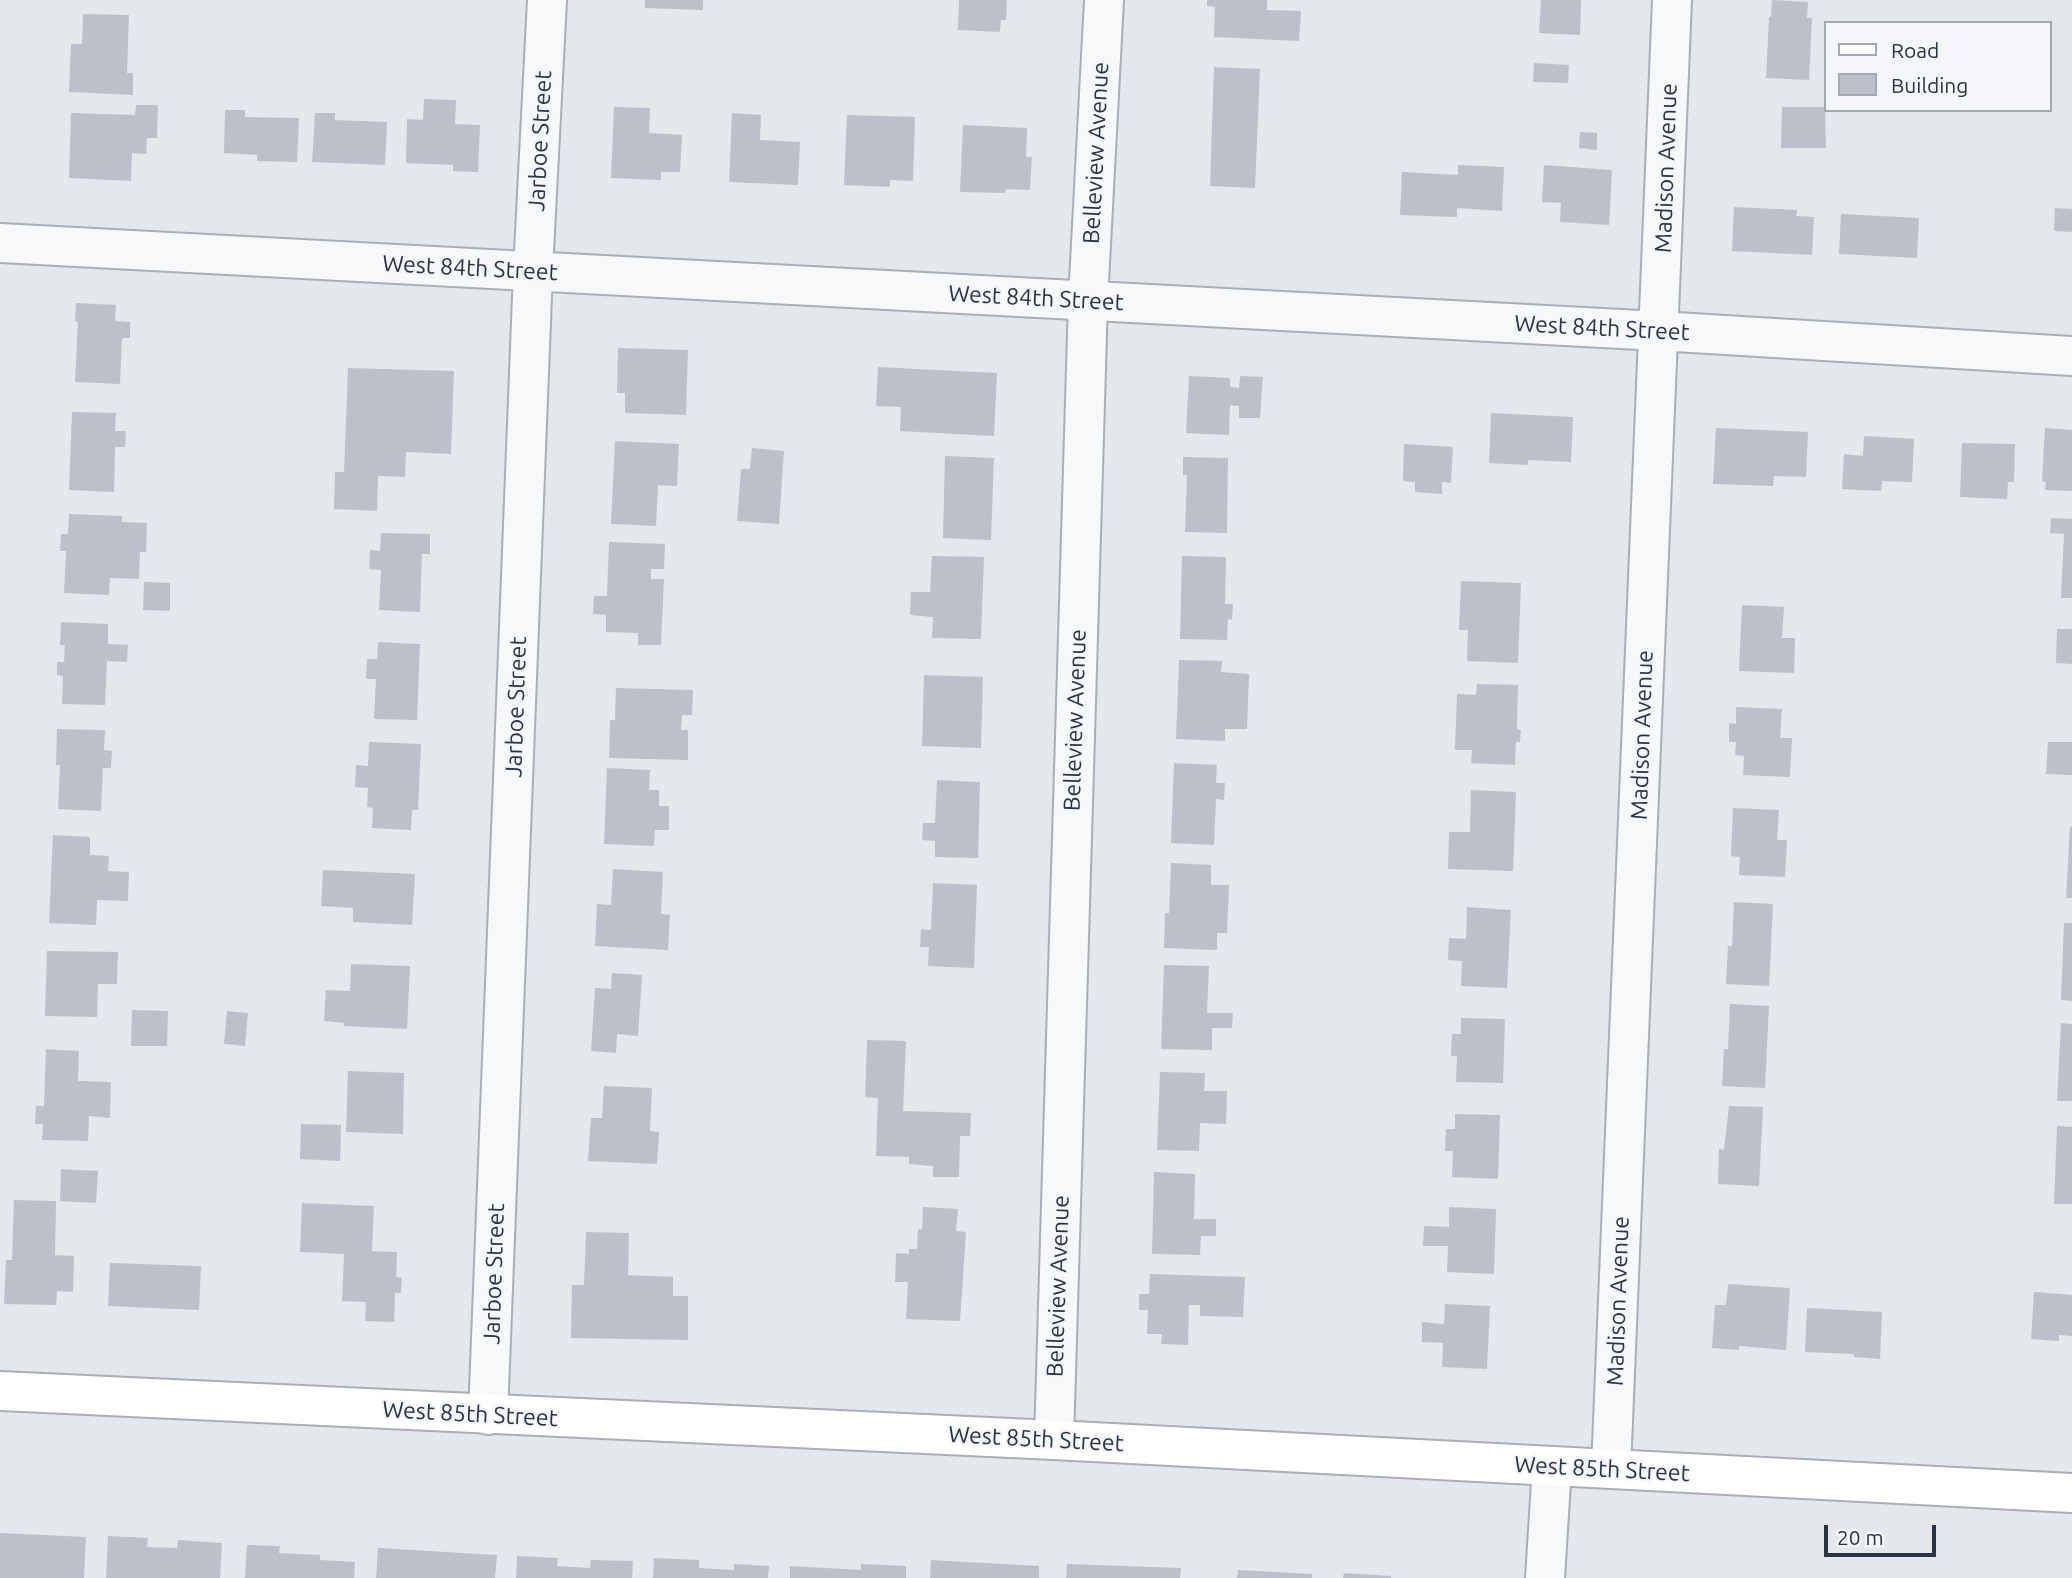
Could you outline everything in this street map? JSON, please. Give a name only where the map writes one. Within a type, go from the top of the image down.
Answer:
[{"type":"main road","name":"West 85th Street","points":[[0,1391],[1054,1440],[2072,1493]]},
{"type":"street","name":"Jarboe Street","points":[[488,1415],[547,0]]},
{"type":"street","name":"Belleview Avenue","points":[[1054,1440],[1088,301],[1104,0]]},
{"type":"street","name":"Madison Avenue","points":[[1611,1469],[1672,0]]},
{"type":"street","name":"West 84th Street","points":[[0,243],[1659,331],[2072,356]]},
{"type":"street","points":[[1545,1578],[1552,1466]]},
{"type":"building","points":[[645,0],[703,0],[703,10],[645,8]]},
{"type":"building","points":[[959,0],[1007,0],[1006,20],[1001,20],[1000,32],[958,30]]},
{"type":"building","points":[[1207,0],[1267,0],[1267,10],[1301,11],[1299,41],[1214,37],[1215,7],[1207,6]]},
{"type":"building","points":[[1541,0],[1581,0],[1580,35],[1539,33]]},
{"type":"building","points":[[1772,0],[1808,2],[1807,18],[1812,18],[1809,80],[1766,78]]},
{"type":"building","points":[[83,14],[129,15],[127,73],[133,73],[133,95],[69,92],[71,44],[82,44]]},
{"type":"building","points":[[1534,63],[1569,65],[1568,83],[1533,82]]},
{"type":"building","points":[[1214,67],[1260,69],[1255,188],[1210,186]]},
{"type":"building","points":[[424,99],[456,100],[455,124],[480,125],[478,172],[453,171],[453,165],[406,163],[407,119],[423,120]]},
{"type":"building","points":[[136,105],[158,105],[157,138],[147,138],[146,154],[132,153],[131,181],[69,178],[71,113],[135,115]]},
{"type":"building","points":[[614,107],[650,108],[649,133],[682,135],[680,172],[661,172],[661,180],[611,178]]},
{"type":"building","points":[[1782,107],[1824,107],[1826,148],[1781,148]]},
{"type":"building","points":[[225,110],[245,110],[245,117],[299,118],[297,162],[257,161],[257,155],[224,153]]},
{"type":"building","points":[[315,113],[335,113],[335,120],[387,122],[385,165],[312,162]]},
{"type":"building","points":[[732,113],[761,115],[760,140],[800,142],[798,185],[729,182]]},
{"type":"building","points":[[847,115],[915,117],[913,181],[890,180],[890,187],[844,185]]},
{"type":"building","points":[[963,125],[1027,128],[1026,157],[1032,157],[1030,190],[1006,189],[1005,193],[960,192]]},
{"type":"building","points":[[1580,132],[1597,133],[1597,150],[1579,148]]},
{"type":"building","points":[[1458,165],[1504,167],[1502,211],[1457,208],[1457,217],[1400,215],[1402,172],[1458,175]]},
{"type":"building","points":[[1544,165],[1612,170],[1609,225],[1560,222],[1561,203],[1542,202]]},
{"type":"building","points":[[1734,207],[1797,210],[1796,216],[1814,217],[1812,255],[1732,251]]},
{"type":"building","points":[[2055,208],[2072,209],[2072,232],[2054,231]]},
{"type":"building","points":[[1841,214],[1919,218],[1917,258],[1839,254]]},
{"type":"building","points":[[76,303],[116,305],[115,321],[130,322],[130,338],[122,338],[120,384],[75,382],[78,322],[75,321]]},
{"type":"building","points":[[618,348],[688,350],[686,415],[625,413],[625,393],[617,393]]},
{"type":"building","points":[[878,367],[997,373],[994,436],[900,431],[901,407],[876,406]]},
{"type":"building","points":[[348,368],[454,371],[451,454],[406,452],[405,477],[378,476],[377,511],[334,509],[335,472],[344,472]]},
{"type":"building","points":[[1189,376],[1230,378],[1230,387],[1239,388],[1240,376],[1263,377],[1260,418],[1239,418],[1239,406],[1230,405],[1229,435],[1186,433]]},
{"type":"building","points":[[72,412],[116,413],[115,431],[126,431],[125,447],[115,447],[114,492],[69,490]]},
{"type":"building","points":[[1491,413],[1573,417],[1571,462],[1528,460],[1528,465],[1489,463]]},
{"type":"building","points":[[1716,428],[1808,432],[1806,477],[1774,476],[1773,486],[1713,484]]},
{"type":"building","points":[[2045,428],[2072,430],[2072,491],[2045,490],[2046,482],[2042,481]]},
{"type":"building","points":[[1864,436],[1914,439],[1912,482],[1882,481],[1881,491],[1842,489],[1844,454],[1863,456]]},
{"type":"building","points":[[615,441],[679,444],[677,486],[658,485],[656,526],[611,524]]},
{"type":"building","points":[[1962,443],[2015,444],[2014,482],[2008,482],[2007,499],[1960,497]]},
{"type":"building","points":[[1404,444],[1453,447],[1451,483],[1442,482],[1442,494],[1415,492],[1415,482],[1403,481]]},
{"type":"building","points":[[752,448],[784,451],[779,524],[737,521],[741,469],[750,469]]},
{"type":"building","points":[[945,456],[994,458],[991,540],[943,538]]},
{"type":"building","points":[[1183,457],[1228,458],[1227,533],[1185,532],[1187,475],[1183,475]]},
{"type":"building","points":[[69,514],[122,516],[122,522],[147,523],[146,552],[140,552],[139,579],[110,578],[109,595],[64,593],[66,551],[60,551],[61,534],[68,534]]},
{"type":"building","points":[[2051,518],[2072,519],[2072,598],[2061,598],[2064,534],[2050,533]]},
{"type":"building","points":[[381,533],[430,534],[430,554],[422,554],[420,612],[379,610],[381,570],[369,569],[370,550],[380,551]]},
{"type":"building","points":[[609,542],[665,544],[664,569],[651,569],[651,579],[664,579],[661,645],[638,645],[638,633],[606,632],[606,615],[593,614],[594,596],[607,596]]},
{"type":"building","points":[[932,556],[984,557],[981,639],[932,638],[933,617],[910,615],[911,592],[930,592]]},
{"type":"building","points":[[1182,556],[1226,557],[1225,604],[1233,604],[1232,620],[1228,619],[1227,640],[1180,639]]},
{"type":"building","points":[[1461,581],[1521,583],[1518,663],[1467,661],[1468,630],[1459,630]]},
{"type":"building","points":[[144,582],[170,583],[170,611],[143,610]]},
{"type":"building","points":[[1742,605],[1784,607],[1782,638],[1795,638],[1794,673],[1739,671]]},
{"type":"building","points":[[61,622],[108,624],[108,644],[128,645],[127,662],[107,661],[105,705],[62,704],[63,676],[57,675],[57,662],[64,662],[65,645],[60,645]]},
{"type":"building","points":[[2057,629],[2072,629],[2072,664],[2056,663]]},
{"type":"building","points":[[378,642],[420,644],[417,720],[374,719],[376,679],[366,679],[367,659],[377,659]]},
{"type":"building","points":[[1179,660],[1222,661],[1221,672],[1249,674],[1247,729],[1225,729],[1225,741],[1176,739]]},
{"type":"building","points":[[924,675],[983,677],[981,748],[922,746]]},
{"type":"building","points":[[1477,684],[1518,685],[1517,729],[1521,730],[1520,742],[1516,742],[1515,765],[1471,763],[1472,750],[1455,750],[1457,694],[1476,695]]},
{"type":"building","points":[[616,688],[693,690],[692,715],[682,715],[681,730],[688,730],[688,760],[609,758],[610,720],[615,720]]},
{"type":"building","points":[[1736,707],[1782,709],[1780,738],[1792,738],[1790,777],[1743,775],[1744,756],[1735,755],[1736,742],[1729,742],[1729,723],[1736,724]]},
{"type":"building","points":[[57,729],[105,730],[104,750],[112,751],[111,768],[103,768],[101,811],[58,809],[60,765],[56,765]]},
{"type":"building","points":[[369,742],[421,744],[418,810],[412,810],[411,830],[372,828],[373,808],[367,807],[368,788],[355,787],[356,765],[368,766]]},
{"type":"building","points":[[2048,742],[2072,742],[2072,775],[2046,774]]},
{"type":"building","points":[[1174,763],[1217,765],[1216,783],[1225,783],[1224,800],[1216,799],[1214,845],[1171,843]]},
{"type":"building","points":[[607,768],[650,770],[649,790],[659,790],[659,806],[669,806],[669,830],[655,830],[654,846],[604,844]]},
{"type":"building","points":[[937,780],[980,782],[978,858],[935,857],[935,841],[922,840],[923,823],[935,823]]},
{"type":"building","points":[[1471,790],[1516,792],[1513,871],[1448,869],[1449,832],[1470,832]]},
{"type":"building","points":[[1733,808],[1779,810],[1777,840],[1787,840],[1785,877],[1739,875],[1740,857],[1731,856]]},
{"type":"building","points":[[2070,827],[2072,898],[2066,898]]},
{"type":"building","points":[[53,835],[90,837],[90,855],[109,856],[108,871],[129,872],[128,901],[97,900],[96,925],[49,923]]},
{"type":"building","points":[[1171,863],[1211,865],[1211,885],[1229,885],[1227,933],[1217,933],[1217,950],[1164,948],[1165,913],[1169,913]]},
{"type":"building","points":[[613,869],[663,872],[661,914],[670,915],[668,950],[595,946],[597,904],[611,905]]},
{"type":"building","points":[[323,870],[415,874],[412,925],[353,922],[353,908],[321,906]]},
{"type":"building","points":[[933,883],[977,885],[974,968],[928,966],[929,947],[920,947],[921,929],[931,930]]},
{"type":"building","points":[[1734,902],[1773,904],[1769,986],[1726,984],[1728,946],[1732,946]]},
{"type":"building","points":[[1467,907],[1511,910],[1507,988],[1461,986],[1462,961],[1448,960],[1449,938],[1466,939]]},
{"type":"building","points":[[2064,923],[2072,923],[2072,1001],[2061,1000]]},
{"type":"building","points":[[47,951],[118,952],[117,984],[98,984],[97,1017],[45,1016]]},
{"type":"building","points":[[351,964],[410,966],[407,1029],[344,1026],[344,1023],[324,1021],[326,990],[350,991]]},
{"type":"building","points":[[1164,965],[1209,966],[1207,1013],[1233,1013],[1232,1028],[1212,1028],[1212,1050],[1161,1049]]},
{"type":"building","points":[[612,973],[642,975],[638,1036],[617,1034],[616,1053],[591,1051],[595,988],[611,989]]},
{"type":"building","points":[[1730,1004],[1769,1006],[1765,1088],[1722,1086],[1724,1049],[1728,1049]]},
{"type":"building","points":[[132,1010],[168,1011],[167,1046],[131,1046]]},
{"type":"building","points":[[227,1011],[248,1013],[245,1046],[224,1044]]},
{"type":"building","points":[[1461,1018],[1505,1019],[1503,1083],[1456,1082],[1457,1056],[1451,1056],[1452,1034],[1461,1034]]},
{"type":"building","points":[[2061,1023],[2072,1024],[2072,1101],[2057,1101]]},
{"type":"building","points":[[867,1040],[906,1041],[903,1111],[971,1113],[970,1136],[960,1136],[959,1177],[933,1177],[933,1166],[909,1164],[909,1157],[876,1156],[878,1098],[865,1097]]},
{"type":"building","points":[[46,1049],[79,1051],[78,1081],[111,1082],[110,1118],[89,1116],[88,1141],[42,1140],[43,1124],[35,1124],[36,1106],[44,1106]]},
{"type":"building","points":[[348,1071],[404,1073],[403,1134],[346,1132]]},
{"type":"building","points":[[1160,1072],[1205,1073],[1204,1091],[1227,1091],[1226,1124],[1200,1123],[1199,1151],[1157,1150]]},
{"type":"building","points":[[604,1086],[652,1088],[650,1131],[659,1132],[657,1164],[588,1161],[591,1118],[602,1118]]},
{"type":"building","points":[[1729,1106],[1763,1107],[1759,1186],[1718,1184],[1719,1149],[1724,1150]]},
{"type":"building","points":[[1455,1114],[1500,1115],[1498,1179],[1452,1177],[1453,1151],[1445,1151],[1446,1129],[1455,1129]]},
{"type":"building","points":[[301,1124],[341,1125],[340,1161],[300,1159]]},
{"type":"building","points":[[2057,1126],[2072,1127],[2072,1204],[2054,1204]]},
{"type":"building","points":[[61,1169],[98,1171],[96,1203],[60,1201]]},
{"type":"building","points":[[1154,1172],[1195,1174],[1194,1219],[1216,1219],[1216,1236],[1201,1236],[1200,1255],[1152,1254]]},
{"type":"building","points":[[14,1200],[56,1201],[55,1255],[74,1256],[73,1292],[57,1291],[56,1305],[4,1304],[6,1260],[12,1260]]},
{"type":"building","points":[[302,1203],[374,1206],[372,1251],[397,1252],[396,1277],[402,1278],[401,1293],[395,1293],[394,1322],[365,1321],[366,1302],[342,1301],[344,1254],[300,1252]]},
{"type":"building","points":[[923,1207],[958,1209],[956,1231],[966,1232],[960,1321],[906,1319],[908,1282],[895,1282],[896,1253],[909,1254],[909,1249],[917,1249],[918,1229],[922,1229]]},
{"type":"building","points":[[1449,1207],[1496,1209],[1494,1274],[1447,1272],[1448,1246],[1423,1246],[1424,1226],[1449,1227]]},
{"type":"building","points":[[586,1232],[629,1233],[628,1275],[673,1277],[673,1296],[688,1296],[688,1340],[571,1338],[572,1285],[584,1285]]},
{"type":"building","points":[[110,1263],[201,1266],[199,1310],[108,1306]]},
{"type":"building","points":[[1150,1274],[1245,1277],[1243,1317],[1200,1316],[1200,1305],[1189,1305],[1188,1345],[1161,1344],[1162,1334],[1147,1334],[1148,1310],[1139,1310],[1139,1294],[1149,1294]]},
{"type":"building","points":[[1728,1284],[1790,1288],[1786,1350],[1739,1346],[1739,1350],[1712,1348],[1715,1305],[1726,1305]]},
{"type":"building","points":[[2034,1292],[2072,1295],[2072,1336],[2059,1335],[2059,1341],[2031,1339]]},
{"type":"building","points":[[1445,1304],[1490,1306],[1487,1369],[1442,1367],[1443,1343],[1422,1342],[1422,1322],[1444,1324]]},
{"type":"building","points":[[1807,1308],[1882,1312],[1880,1359],[1854,1357],[1854,1354],[1805,1352]]},
{"type":"building","points":[[0,1533],[86,1537],[84,1578],[0,1578]]},
{"type":"building","points":[[108,1536],[148,1538],[147,1547],[177,1548],[178,1540],[222,1543],[220,1578],[106,1578]]},
{"type":"building","points":[[247,1545],[280,1546],[279,1553],[320,1555],[320,1560],[355,1562],[354,1578],[245,1578]]},
{"type":"building","points":[[378,1548],[497,1555],[495,1578],[376,1578]]},
{"type":"building","points":[[517,1556],[558,1558],[557,1566],[590,1568],[591,1560],[633,1561],[632,1578],[516,1578]]},
{"type":"building","points":[[654,1558],[699,1560],[699,1568],[734,1570],[734,1564],[769,1566],[768,1578],[653,1578]]},
{"type":"building","points":[[931,1560],[1039,1566],[1039,1578],[930,1578]]},
{"type":"building","points":[[861,1564],[906,1566],[906,1578],[790,1578],[790,1566],[861,1570]]},
{"type":"building","points":[[1067,1564],[1181,1568],[1180,1578],[1066,1578]]},
{"type":"building","points":[[1238,1570],[1312,1574],[1312,1578],[1237,1578]]},
{"type":"building","points":[[1344,1573],[1391,1576],[1391,1578],[1343,1578]]}]
